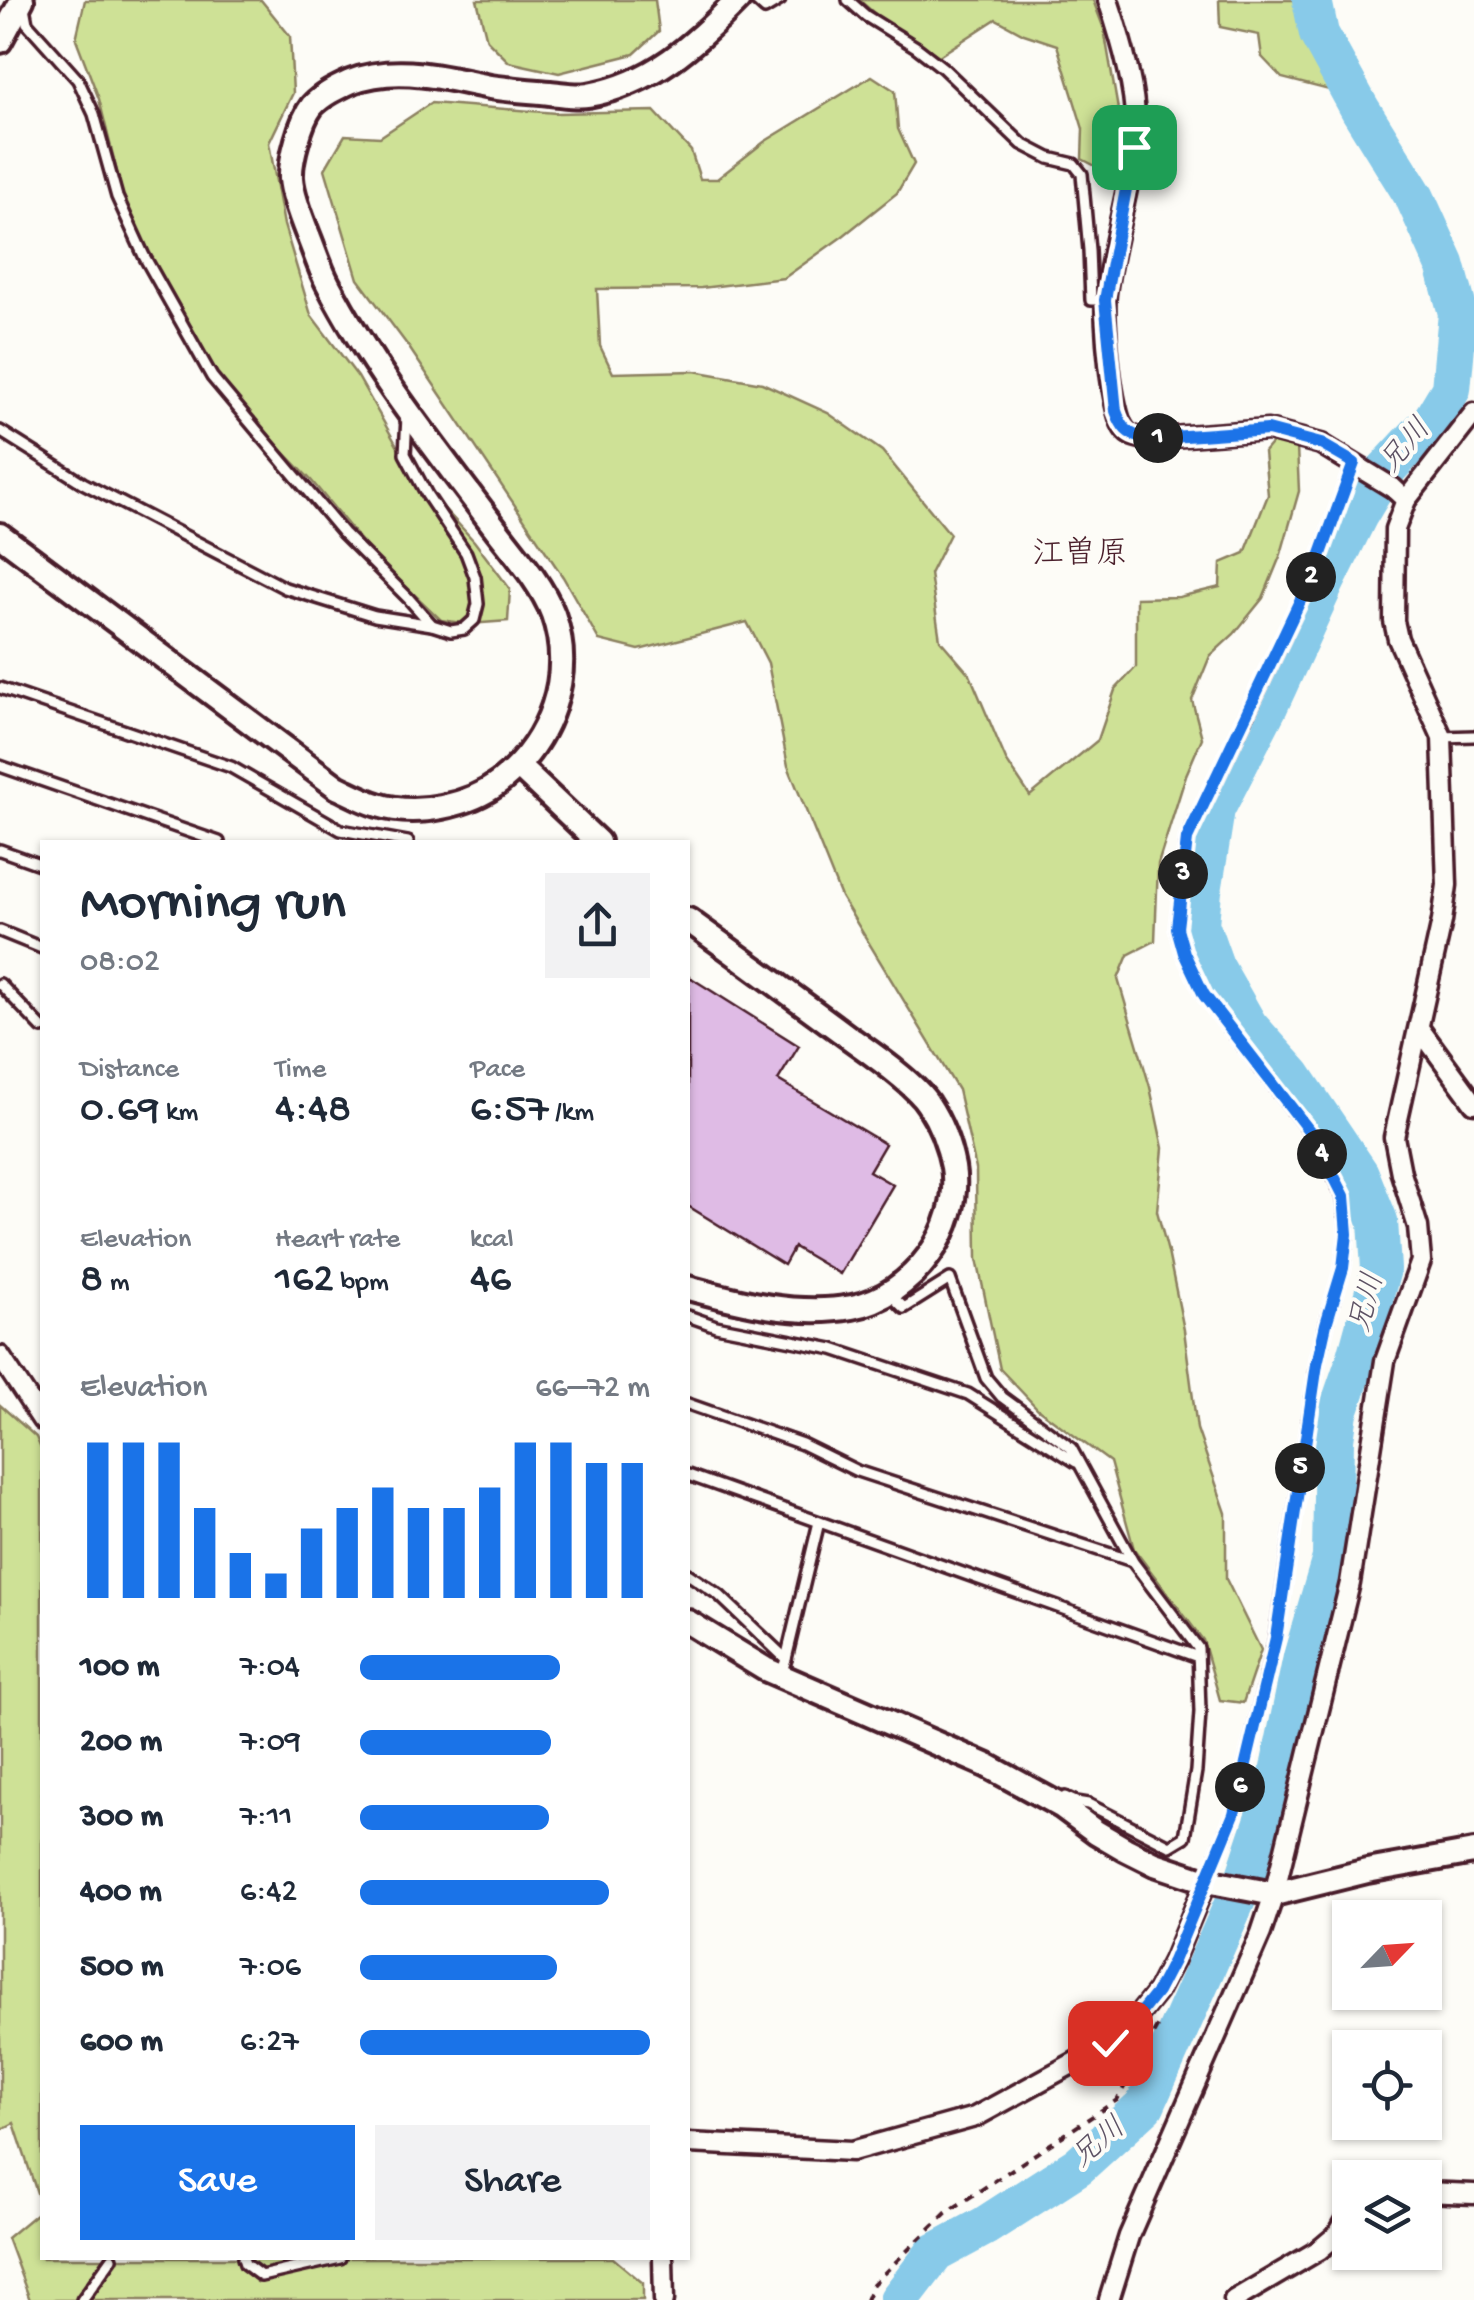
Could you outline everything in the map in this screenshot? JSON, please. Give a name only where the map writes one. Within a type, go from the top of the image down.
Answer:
[{"type":"street","points":[[0,41],[22,0]]},
{"type":"street","points":[[1,537],[336,787],[377,805],[427,810],[489,790],[519,767],[542,735],[553,709],[560,681],[561,652],[552,612],[526,568],[377,366],[326,282],[291,178],[299,131],[312,106],[334,89],[370,74],[427,74],[495,88],[585,96],[630,83],[666,65],[704,35],[738,0]]},
{"type":"street","points":[[1108,0],[1121,40],[1135,115],[1134,147],[1105,300],[1116,411],[1122,428],[1145,439],[1268,430],[1321,444],[1400,494]]},
{"type":"street","points":[[1110,2300],[1129,2236],[1261,1934],[1268,1894],[1350,1583],[1385,1361],[1421,1261],[1418,1226],[1394,1136],[1447,885],[1442,736],[1394,622],[1395,530],[1400,494],[1474,412]]},
{"type":"street","points":[[519,767],[596,840]]},
{"type":"street","points":[[690,921],[883,1062],[927,1100],[954,1170],[951,1210],[938,1244],[914,1275],[890,1294],[856,1307],[814,1312],[738,1302],[690,1289]]},
{"type":"street","points":[[1419,1028],[1474,1102]]},
{"type":"street","points":[[0,1356],[40,1417]]},
{"type":"street","points":[[690,1623],[988,1766],[1061,1806],[1125,1849],[1206,1880],[1268,1894],[1474,1852]]},
{"type":"street","points":[[690,2143],[852,2151],[975,2116],[1110,2043],[1137,2017],[1157,1992],[1173,1961],[1206,1880]]},
{"type":"street","points":[[1442,2193],[1474,2194]]},
{"type":"street","points":[[1234,2300],[1332,2239]]},
{"type":"street","points":[[660,2260],[664,2300]]},
{"type":"lane","points":[[22,0],[26,23],[78,80],[94,114],[117,198],[144,256],[212,377],[343,533],[432,625]]},
{"type":"lane","points":[[755,0],[765,9],[780,0]]},
{"type":"lane","points":[[848,0],[943,68],[1022,144],[1049,158],[1074,164],[1082,174],[1091,300],[1105,300]]},
{"type":"lane","points":[[0,431],[82,483],[285,588],[374,616],[451,631],[464,629],[474,620],[478,604],[475,577],[466,553],[426,495],[405,454],[408,408]]},
{"type":"lane","points":[[1206,1880],[1234,1814],[1276,1638],[1317,1364],[1343,1268],[1347,1234],[1344,1196],[1314,1137],[1204,995],[1177,928],[1187,839],[1317,565],[1354,463]]},
{"type":"lane","points":[[0,688],[231,767],[341,830],[397,840]]},
{"type":"lane","points":[[1442,736],[1474,736]]},
{"type":"lane","points":[[0,766],[213,840]]},
{"type":"lane","points":[[0,850],[40,864]]},
{"type":"lane","points":[[0,930],[40,947]]},
{"type":"lane","points":[[0,984],[40,1026]]},
{"type":"lane","points":[[890,1294],[904,1308],[950,1279],[986,1378],[1002,1397],[1070,1448],[1132,1562],[1198,1648],[1200,1712],[1196,1771],[1185,1837],[1170,1846],[992,1761],[988,1766]]},
{"type":"lane","points":[[690,1317],[716,1326],[832,1350],[968,1394],[1078,1463]]},
{"type":"lane","points":[[690,1405],[802,1444],[858,1471],[1132,1562]]},
{"type":"lane","points":[[690,1477],[1198,1657]]},
{"type":"lane","points":[[783,1667],[819,1522]]},
{"type":"lane","points":[[690,1575],[719,1595],[783,1667]]},
{"type":"lane","points":[[82,2300],[111,2260]]},
{"type":"lane","points":[[244,2260],[262,2276],[331,2260]]},
{"type":"path","points":[[866,2300],[873,2284],[946,2212],[1117,2100],[1158,2024],[1157,1992]]},
{"type":"green space","points":[[85,0],[261,0],[290,36],[293,93],[269,143],[284,225],[311,315],[358,377],[415,477],[474,541],[510,589],[508,621],[469,624],[441,620],[372,554],[311,480],[240,407],[216,373],[153,271],[123,196],[99,99],[76,39]]},
{"type":"green space","points":[[477,0],[655,0],[659,31],[634,54],[559,73],[509,62],[487,40]]},
{"type":"green space","points":[[859,0],[1093,0],[1104,29],[1124,144],[1105,171],[1082,159],[1083,129],[1057,45],[996,19],[939,56]]},
{"type":"green space","points":[[1219,0],[1301,0],[1305,35],[1331,72],[1329,90],[1282,78],[1262,57],[1259,35],[1220,27]]},
{"type":"green space","points":[[872,76],[895,91],[898,129],[914,164],[897,193],[784,278],[701,288],[597,289],[600,346],[613,373],[694,371],[762,383],[828,413],[882,451],[950,534],[930,574],[940,640],[970,675],[1006,760],[1030,796],[1098,740],[1115,690],[1136,667],[1136,598],[1179,597],[1220,587],[1221,563],[1245,553],[1268,495],[1264,452],[1275,439],[1297,447],[1299,491],[1281,554],[1263,598],[1210,656],[1192,700],[1202,738],[1158,864],[1155,941],[1128,955],[1118,979],[1150,1087],[1163,1148],[1157,1211],[1184,1330],[1197,1429],[1226,1513],[1226,1579],[1261,1650],[1243,1703],[1220,1700],[1203,1640],[1134,1549],[1110,1462],[1038,1409],[1000,1369],[977,1259],[976,1169],[958,1090],[841,897],[788,766],[768,663],[747,622],[639,650],[599,640],[563,577],[408,346],[358,279],[325,169],[345,135],[380,137],[431,103],[556,113],[654,111],[691,151],[700,179],[717,179],[764,142]]},
{"type":"green space","points":[[0,1405],[36,1437],[40,1446],[40,2202],[14,2123],[0,2130]]},
{"type":"green space","points":[[40,2211],[40,2260],[615,2260],[643,2283],[643,2300],[30,2300],[7,2238]]},
{"type":"building","points":[[690,977],[799,1046],[778,1080],[885,1144],[869,1171],[893,1185],[840,1274],[794,1247],[784,1265],[690,1207]]},
{"type":"waterway","name":"兄川","points":[[899,2300],[935,2253],[1078,2166],[1145,2105],[1245,1879],[1277,1783],[1303,1657],[1332,1558],[1334,1439],[1338,1412],[1381,1269],[1378,1221],[1359,1174],[1292,1075],[1248,1026],[1214,966],[1199,924],[1202,891],[1215,809],[1358,515],[1383,473],[1433,419],[1451,389],[1458,313],[1445,264],[1415,198],[1319,34],[1312,0]]},
{"type":"district","name":"江曽原","points":[[1080,556]]},
{"type":"route","points":[[1110,2043],[1157,1992],[1234,1814],[1276,1638],[1317,1364],[1343,1268],[1347,1234],[1344,1196],[1314,1137],[1204,995],[1177,928],[1187,839],[1317,565],[1354,463],[1321,444],[1268,430],[1145,439],[1122,428],[1116,411],[1105,300],[1134,147]]}]
